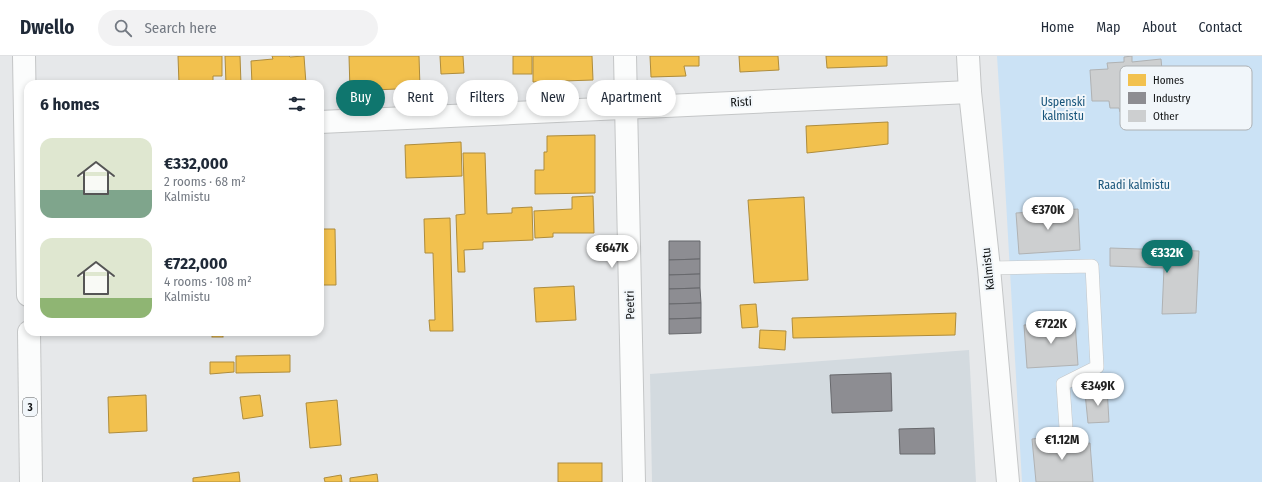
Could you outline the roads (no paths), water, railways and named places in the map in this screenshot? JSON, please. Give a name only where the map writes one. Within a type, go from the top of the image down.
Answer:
[{"type":"main road","points":[[24,56],[25,80]]},
{"type":"main road","name":"Peetri","points":[[625,56],[625,80]]},
{"type":"main road","name":"Kalmistu","points":[[968,56],[970,92],[1008,482]]},
{"type":"main road","name":"Risti","points":[[676,106],[970,92]]},
{"type":"main road","name":"Risti","points":[[324,122],[587,110]]},
{"type":"main road","name":"Peetri","points":[[626,116],[634,482]]},
{"type":"main road","name":"3","points":[[28,336],[31,482]]},
{"type":"lane","points":[[988,268],[1092,266],[1097,367],[1063,384],[1066,428]]},
{"type":"park label","name":"Uspenski kalmistu","points":[[1063,109]]},
{"type":"park label","name":"Raadi kalmistu","points":[[1134,185]]}]
